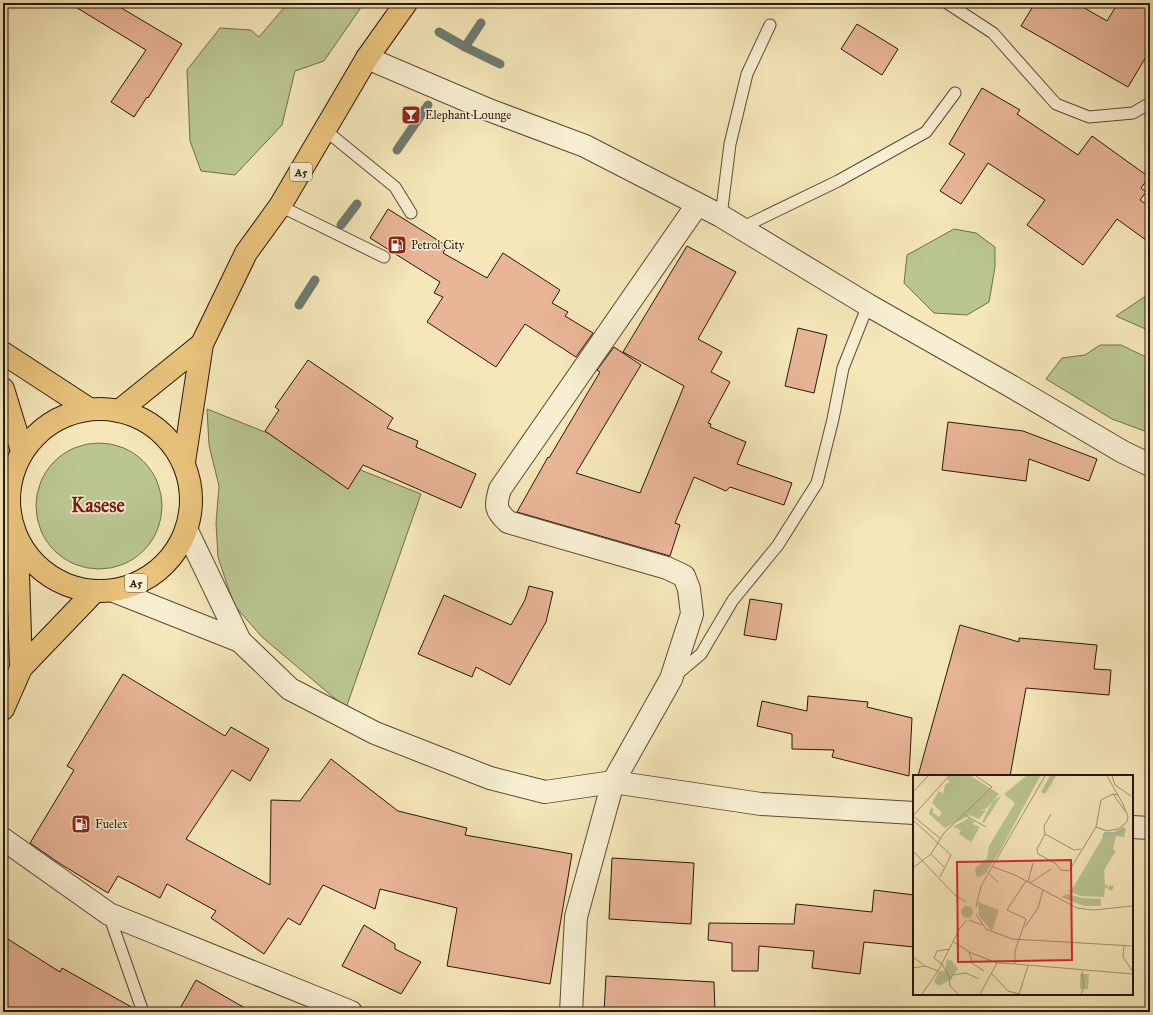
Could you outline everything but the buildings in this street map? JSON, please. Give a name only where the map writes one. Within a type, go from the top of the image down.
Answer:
[{"type":"main road","name":"A5","points":[[18,542],[37,567],[63,584],[104,591],[145,580],[170,559],[187,531],[192,496],[184,462],[202,344],[246,253],[280,206],[367,58],[406,3]]},
{"type":"main road","name":"A5","points":[[119,410],[202,344]]},
{"type":"main road","points":[[3,353],[89,409]]},
{"type":"main road","points":[[3,389],[22,451]]},
{"type":"main road","name":"A5","points":[[21,668],[18,542],[8,511],[10,480],[22,451],[40,431],[63,416],[89,409],[119,410],[158,429],[184,462]]},
{"type":"main road","name":"A5","points":[[3,709],[21,668],[104,591]]},
{"type":"street","points":[[367,58],[489,110],[585,146],[697,205],[721,216],[868,305],[1150,466]]},
{"type":"street","points":[[571,1012],[576,917],[613,782],[671,679],[692,614],[689,589],[684,576],[666,568],[508,522],[499,514],[496,508],[500,489],[697,205]]},
{"type":"street","points":[[187,531],[240,641],[290,689],[375,733],[490,778],[545,792],[613,782],[761,804],[913,813]]},
{"type":"street","points":[[104,591],[240,641]]},
{"type":"street","points":[[1133,827],[1150,828]]},
{"type":"street","points":[[3,838],[109,914],[351,1012]]},
{"type":"lane","points":[[946,3],[993,33],[1056,104],[1089,117],[1133,113],[1150,103]]},
{"type":"lane","points":[[721,216],[730,144],[747,74],[770,25]]},
{"type":"lane","points":[[741,228],[838,181],[926,132],[956,93]]},
{"type":"lane","points":[[325,130],[395,187],[411,213]]},
{"type":"lane","points":[[280,206],[384,257]]},
{"type":"lane","points":[[671,679],[701,654],[733,600],[778,545],[817,483],[833,419],[843,368],[868,305]]},
{"type":"lane","points":[[109,914],[143,1012]]},
{"type":"green space","points":[[288,3],[364,3],[324,61],[295,71],[282,125],[235,175],[201,171],[190,141],[187,70],[220,28],[251,30],[259,37]]},
{"type":"green space","points":[[954,229],[976,233],[995,247],[995,267],[989,302],[967,315],[934,313],[904,283],[907,255]]},
{"type":"green space","points":[[1150,293],[1150,331],[1116,316]]},
{"type":"green space","points":[[1100,345],[1121,345],[1150,359],[1150,433],[1112,419],[1046,379],[1062,358],[1085,355]]},
{"type":"green space","points":[[207,409],[421,494],[346,708],[262,637],[234,605],[218,557],[216,523],[219,486],[209,445]]},
{"type":"green space","points":[[105,443],[129,450],[144,461],[155,476],[161,494],[161,518],[155,536],[144,551],[129,562],[111,568],[93,569],[69,562],[54,551],[43,536],[37,518],[36,500],[43,476],[54,461],[69,450],[87,444]]},
{"type":"waterway","points":[[465,47],[481,23]]},
{"type":"waterway","points":[[439,32],[465,47],[500,64]]},
{"type":"waterway","points":[[397,150],[428,105]]},
{"type":"waterway","points":[[341,225],[357,204]]},
{"type":"waterway","points":[[299,305],[315,280]]},
{"type":"place","name":"Elephant Lounge","points":[[411,115]]},
{"type":"place","name":"Petrol City","points":[[397,245]]},
{"type":"place","name":"Fuelex","points":[[81,824]]},
{"type":"district","name":"Kasese","points":[[98,505]]}]
